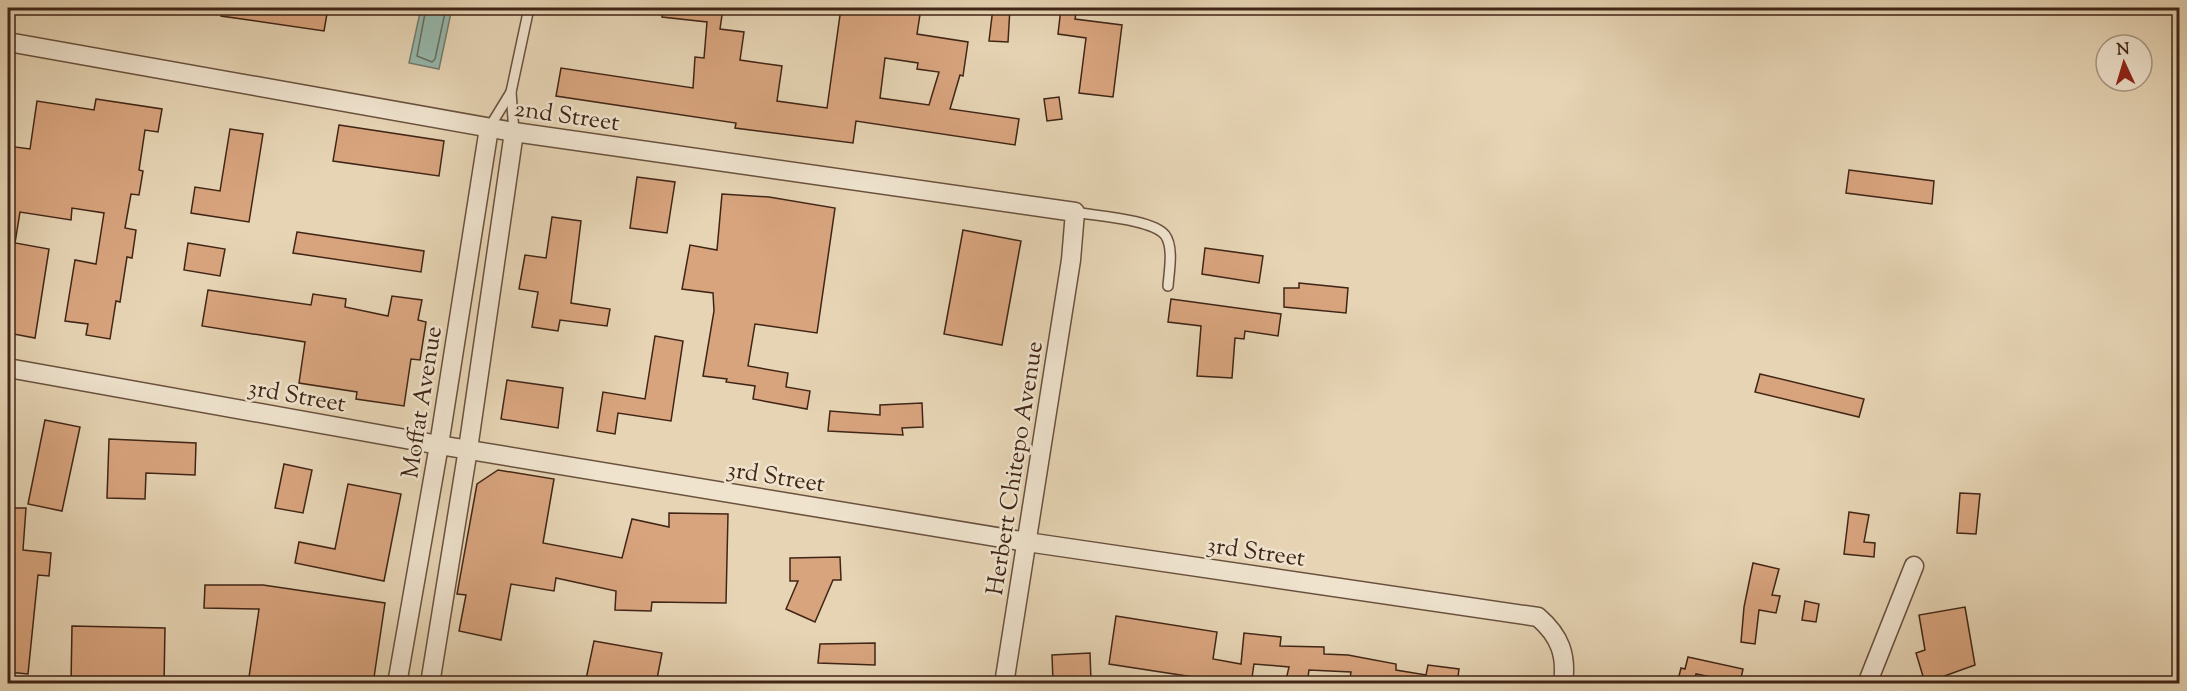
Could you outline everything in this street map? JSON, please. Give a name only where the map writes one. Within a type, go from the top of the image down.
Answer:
[{"type":"street","name":"2nd Street","points":[[8,42],[514,132],[1075,212]]},
{"type":"street","name":"Moffat Avenue","points":[[397,684],[439,445],[489,128]]},
{"type":"street","points":[[430,684],[468,449],[514,132]]},
{"type":"street","name":"Herbert Chitepo Avenue","points":[[1004,684],[1071,260],[1075,212]]},
{"type":"street","name":"3rd Street","points":[[8,368],[439,445],[1027,542],[1539,617],[1552,628],[1562,646],[1566,666],[1563,684]]},
{"type":"street","points":[[1867,684],[1914,566]]},
{"type":"lane","points":[[514,132],[511,92],[529,8]]},
{"type":"lane","points":[[489,128],[511,92]]},
{"type":"lane","points":[[1075,212],[1154,226],[1166,236],[1170,255],[1168,286]]},
{"type":"water","points":[[421,8],[452,8],[439,69],[409,63]]},
{"type":"building","points":[[221,8],[328,8],[324,31],[221,16]]},
{"type":"building","points":[[663,8],[723,8],[720,29],[744,32],[740,60],[782,66],[777,101],[827,108],[841,8],[921,8],[917,34],[968,42],[963,76],[960,75],[950,109],[1019,119],[1015,145],[856,121],[853,143],[735,128],[736,123],[556,96],[561,68],[693,88],[695,57],[704,58],[707,22],[662,17]],"holes":[[[885,58],[918,63],[917,69],[939,72],[929,105],[880,98]]]},
{"type":"building","points":[[993,8],[1010,8],[1008,42],[989,41]]},
{"type":"building","points":[[1061,8],[1077,8],[1075,19],[1122,25],[1113,97],[1079,93],[1086,38],[1058,34]]},
{"type":"building","points":[[1059,97],[1062,119],[1047,121],[1044,99]]},
{"type":"building","points":[[96,99],[162,109],[158,132],[145,130],[139,170],[143,171],[139,195],[131,194],[125,228],[136,230],[132,258],[127,257],[120,302],[116,301],[110,339],[86,335],[88,324],[65,321],[75,260],[96,264],[104,213],[72,208],[71,220],[20,212],[15,243],[49,249],[35,338],[8,333],[8,146],[30,149],[37,101],[94,110]]},
{"type":"building","points":[[339,125],[444,141],[439,176],[333,161]]},
{"type":"building","points":[[230,129],[263,134],[249,222],[191,213],[195,187],[220,191]]},
{"type":"building","points":[[1849,170],[1934,181],[1932,204],[1846,193]]},
{"type":"building","points":[[637,177],[675,182],[667,233],[630,228]]},
{"type":"building","points":[[722,194],[769,197],[835,208],[817,333],[755,324],[748,366],[788,373],[786,387],[810,391],[807,409],[753,399],[755,386],[703,376],[714,311],[713,293],[682,289],[690,245],[717,250]]},
{"type":"building","points":[[552,217],[581,221],[571,303],[610,309],[607,326],[560,320],[558,331],[532,327],[538,292],[519,289],[525,255],[546,258]]},
{"type":"building","points":[[963,230],[1021,241],[1002,345],[944,334]]},
{"type":"building","points":[[297,232],[424,251],[421,272],[293,253]]},
{"type":"building","points":[[188,243],[225,249],[220,276],[184,270]]},
{"type":"building","points":[[1205,248],[1263,256],[1259,283],[1202,274]]},
{"type":"building","points":[[1299,283],[1348,288],[1346,313],[1284,307],[1284,288],[1299,288]]},
{"type":"building","points":[[208,290],[311,305],[313,294],[346,299],[345,307],[388,316],[392,296],[422,300],[418,320],[426,322],[420,360],[411,359],[404,406],[356,399],[357,392],[299,383],[305,342],[202,326]]},
{"type":"building","points":[[1171,299],[1281,314],[1278,336],[1245,331],[1244,339],[1235,338],[1232,378],[1197,376],[1201,326],[1168,322]]},
{"type":"building","points":[[655,336],[683,341],[671,421],[618,413],[615,434],[597,431],[603,392],[645,399]]},
{"type":"building","points":[[1760,374],[1864,399],[1859,417],[1755,392]]},
{"type":"building","points":[[507,380],[563,388],[558,428],[501,419]]},
{"type":"building","points":[[922,403],[923,427],[902,428],[903,435],[828,431],[830,411],[880,415],[880,405]]},
{"type":"building","points":[[45,420],[80,427],[62,511],[28,504]]},
{"type":"building","points":[[109,439],[196,443],[195,475],[146,473],[145,499],[107,498]]},
{"type":"building","points":[[284,464],[312,470],[303,513],[275,508]]},
{"type":"building","points":[[498,470],[554,479],[543,543],[622,558],[632,519],[669,527],[669,513],[728,514],[726,603],[652,602],[651,611],[615,610],[616,591],[556,578],[554,591],[511,584],[501,640],[459,631],[466,595],[457,594],[477,484]]},
{"type":"building","points":[[348,484],[401,494],[384,581],[295,563],[299,542],[335,549]]},
{"type":"building","points":[[1960,493],[1980,494],[1976,534],[1957,533]]},
{"type":"building","points":[[8,508],[26,508],[23,550],[51,553],[49,576],[38,575],[28,674],[8,672]]},
{"type":"building","points":[[1849,512],[1869,515],[1864,542],[1875,543],[1874,557],[1844,554]]},
{"type":"building","points":[[840,557],[841,580],[833,580],[815,622],[786,609],[798,581],[790,581],[790,558]]},
{"type":"building","points":[[1753,563],[1779,569],[1772,595],[1780,596],[1776,613],[1759,610],[1755,644],[1741,642],[1744,607]]},
{"type":"building","points":[[205,585],[263,585],[385,603],[373,684],[248,684],[259,609],[204,608]]},
{"type":"building","points":[[1805,601],[1819,604],[1816,622],[1802,620]]},
{"type":"building","points":[[1965,607],[1975,665],[1925,683],[1916,653],[1925,650],[1919,615]]},
{"type":"building","points":[[1116,616],[1217,632],[1213,659],[1241,664],[1244,633],[1281,637],[1280,646],[1324,647],[1324,654],[1348,655],[1396,664],[1396,670],[1426,675],[1428,665],[1459,669],[1457,684],[1349,684],[1351,672],[1309,670],[1307,684],[1285,684],[1289,667],[1254,664],[1251,684],[1239,684],[1109,664]]},
{"type":"building","points":[[72,626],[165,628],[164,684],[71,684]]},
{"type":"building","points":[[594,641],[662,653],[656,684],[585,684]]},
{"type":"building","points":[[875,643],[875,665],[818,663],[820,644]]},
{"type":"building","points":[[1090,653],[1091,681],[1053,682],[1052,655]]},
{"type":"building","points":[[1688,657],[1743,669],[1740,683],[1696,674],[1694,684],[1677,684],[1681,668],[1685,669]]}]
